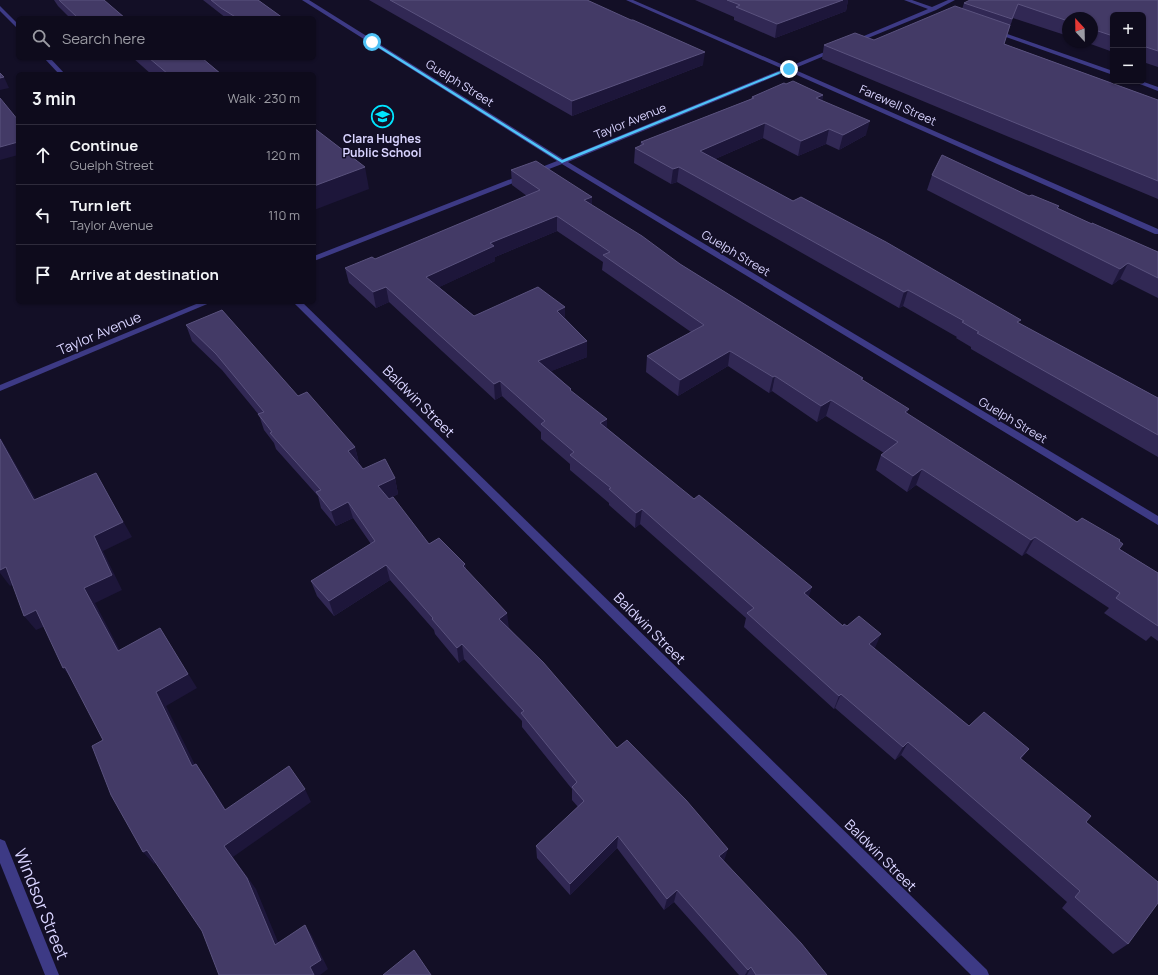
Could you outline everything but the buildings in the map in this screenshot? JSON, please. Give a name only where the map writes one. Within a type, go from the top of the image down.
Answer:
[{"type":"street","name":"Guelph Street","points":[[305,0],[562,162],[1158,521]]},
{"type":"street","name":"Farewell Street","points":[[629,0],[1158,232]]},
{"type":"street","points":[[907,0],[940,11]]},
{"type":"street","points":[[846,45],[952,0]]},
{"type":"street","points":[[0,8],[16,25]]},
{"type":"street","points":[[985,28],[1110,72]]},
{"type":"street","name":"Taylor Avenue","points":[[316,258],[562,162],[839,48]]},
{"type":"street","points":[[49,60],[60,72]]},
{"type":"street","points":[[1143,84],[1158,89]]},
{"type":"street","name":"Taylor Avenue","points":[[0,388],[203,304]]},
{"type":"street","name":"Baldwin Street","points":[[299,304],[982,975]]},
{"type":"street","name":"Windsor Street","points":[[0,846],[52,975]]},
{"type":"place","name":"Clara Hughes Public School","points":[[382,117]]},
{"type":"route","points":[[372,42],[562,162],[789,69]]}]
